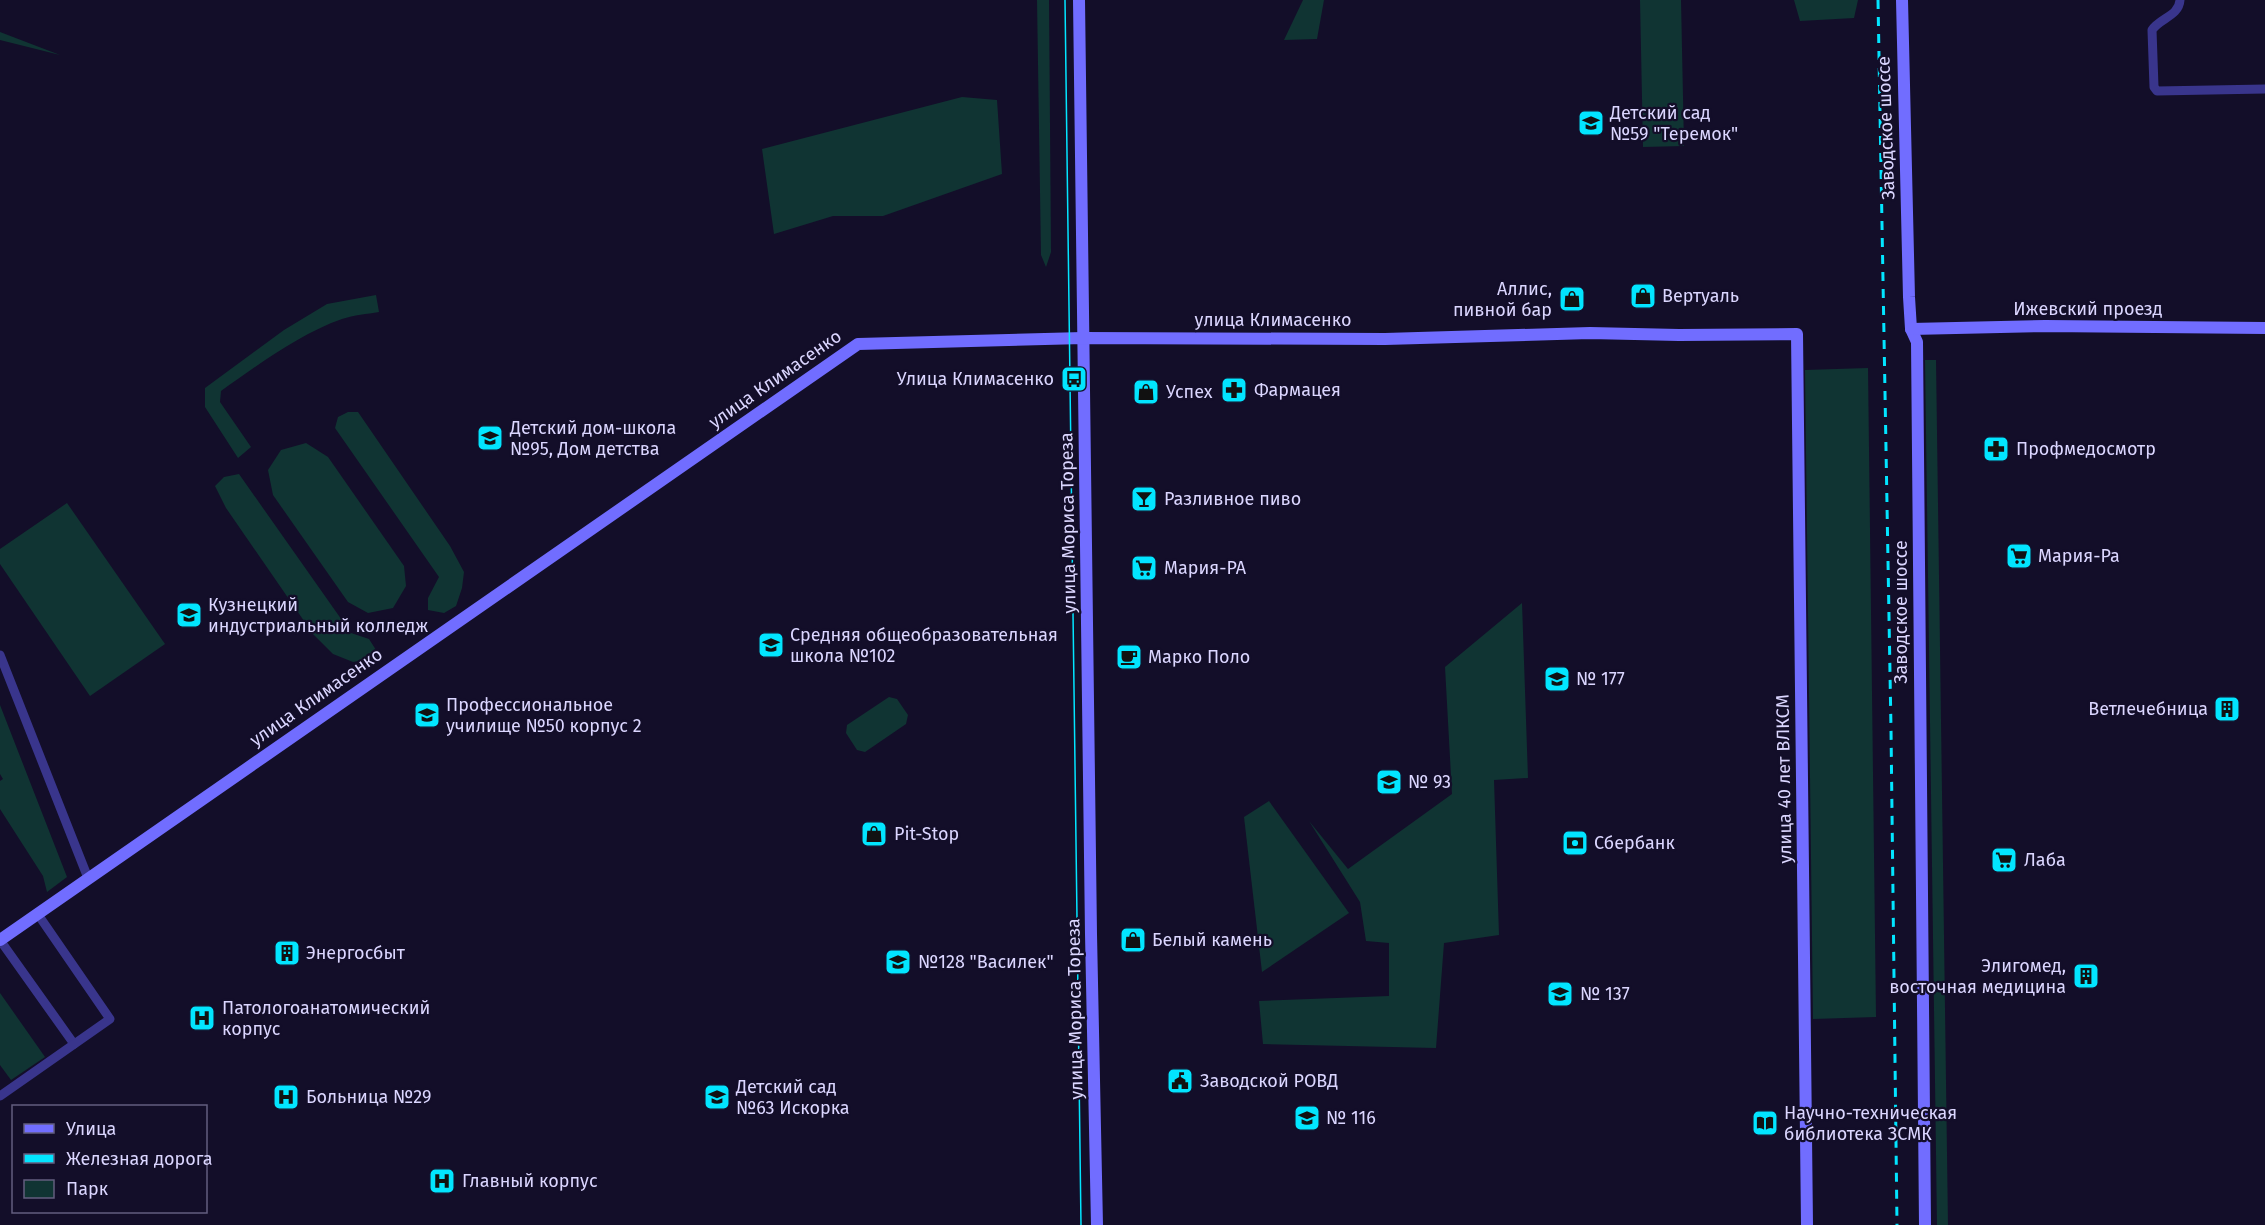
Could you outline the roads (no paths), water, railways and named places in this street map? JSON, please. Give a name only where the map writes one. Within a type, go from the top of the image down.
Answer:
[{"type":"street","name":"улица Мориса Тореза","points":[[1079,0],[1090,934],[1097,1225]]},
{"type":"street","name":"Заводское шоссе","points":[[1902,0],[1911,329],[1917,342],[1925,1225]]},
{"type":"street","points":[[2180,0],[2180,7],[2156,23],[2152,30],[2154,87],[2157,92],[2265,89]]},
{"type":"street","name":"Ижевский проезд","points":[[1911,329],[2045,326],[2265,328]]},
{"type":"street","name":"улица Климасенко","points":[[0,940],[858,344],[1083,338],[1385,339],[1590,333],[1797,334]]},
{"type":"street","name":"улица 40 лет ВЛКСМ","points":[[1797,334],[1807,1225]]},
{"type":"street","points":[[0,655],[88,878]]},
{"type":"street","points":[[1,1092],[110,1019],[37,913]]},
{"type":"street","points":[[0,940],[74,1044]]},
{"type":"tram line","points":[[1065,0],[1081,1225]]},
{"type":"railway","points":[[1878,0],[1897,1225]]},
{"type":"place","name":"Детский сад №59 \"Теремок\"","points":[[1591,123]]},
{"type":"place","name":"Вертуаль","points":[[1643,296]]},
{"type":"place","name":"Аллис, пивной бар","points":[[1572,299]]},
{"type":"place","name":"Улица Климасенко","points":[[1074,379]]},
{"type":"place","name":"Фармацея","points":[[1234,390]]},
{"type":"place","name":"Успех","points":[[1146,392]]},
{"type":"place","name":"Детский дом-школа №95, Дом детства","points":[[490,438]]},
{"type":"place","name":"Профмедосмотр","points":[[1996,449]]},
{"type":"place","name":"Разливное пиво","points":[[1144,499]]},
{"type":"place","name":"Мария-Ра","points":[[2019,556]]},
{"type":"place","name":"Мария-РА","points":[[1144,568]]},
{"type":"place","name":"Кузнецкий индустриальный колледж","points":[[189,615]]},
{"type":"place","name":"Средняя общеобразовательная школа №102","points":[[771,645]]},
{"type":"place","name":"Марко Поло","points":[[1129,657]]},
{"type":"place","name":"№ 177","points":[[1557,679]]},
{"type":"place","name":"Ветлечебница","points":[[2227,709]]},
{"type":"place","name":"Профессиональное училище №50 корпус 2","points":[[427,715]]},
{"type":"place","name":"№ 93","points":[[1389,782]]},
{"type":"place","name":"Pit-Stop","points":[[874,834]]},
{"type":"place","name":"Сбербанк","points":[[1575,843]]},
{"type":"place","name":"Лаба","points":[[2004,860]]},
{"type":"place","name":"Белый камень","points":[[1133,940]]},
{"type":"place","name":"Энергосбыт","points":[[287,953]]},
{"type":"place","name":"№128 \"Василек\"","points":[[898,962]]},
{"type":"place","name":"Элигомед, восточная медицина","points":[[2086,976]]},
{"type":"place","name":"№ 137","points":[[1560,994]]},
{"type":"place","name":"Патологоанатомический корпус","points":[[202,1018]]},
{"type":"place","name":"Заводской РОВД","points":[[1180,1081]]},
{"type":"place","name":"Больница №29","points":[[286,1097]]},
{"type":"place","name":"Детский сад №63 Искорка","points":[[717,1097]]},
{"type":"place","name":"№ 116","points":[[1307,1118]]},
{"type":"place","name":"Научно-техническая библиотека ЗСМК","points":[[1765,1123]]},
{"type":"place","name":"Главный корпус","points":[[442,1181]]}]
